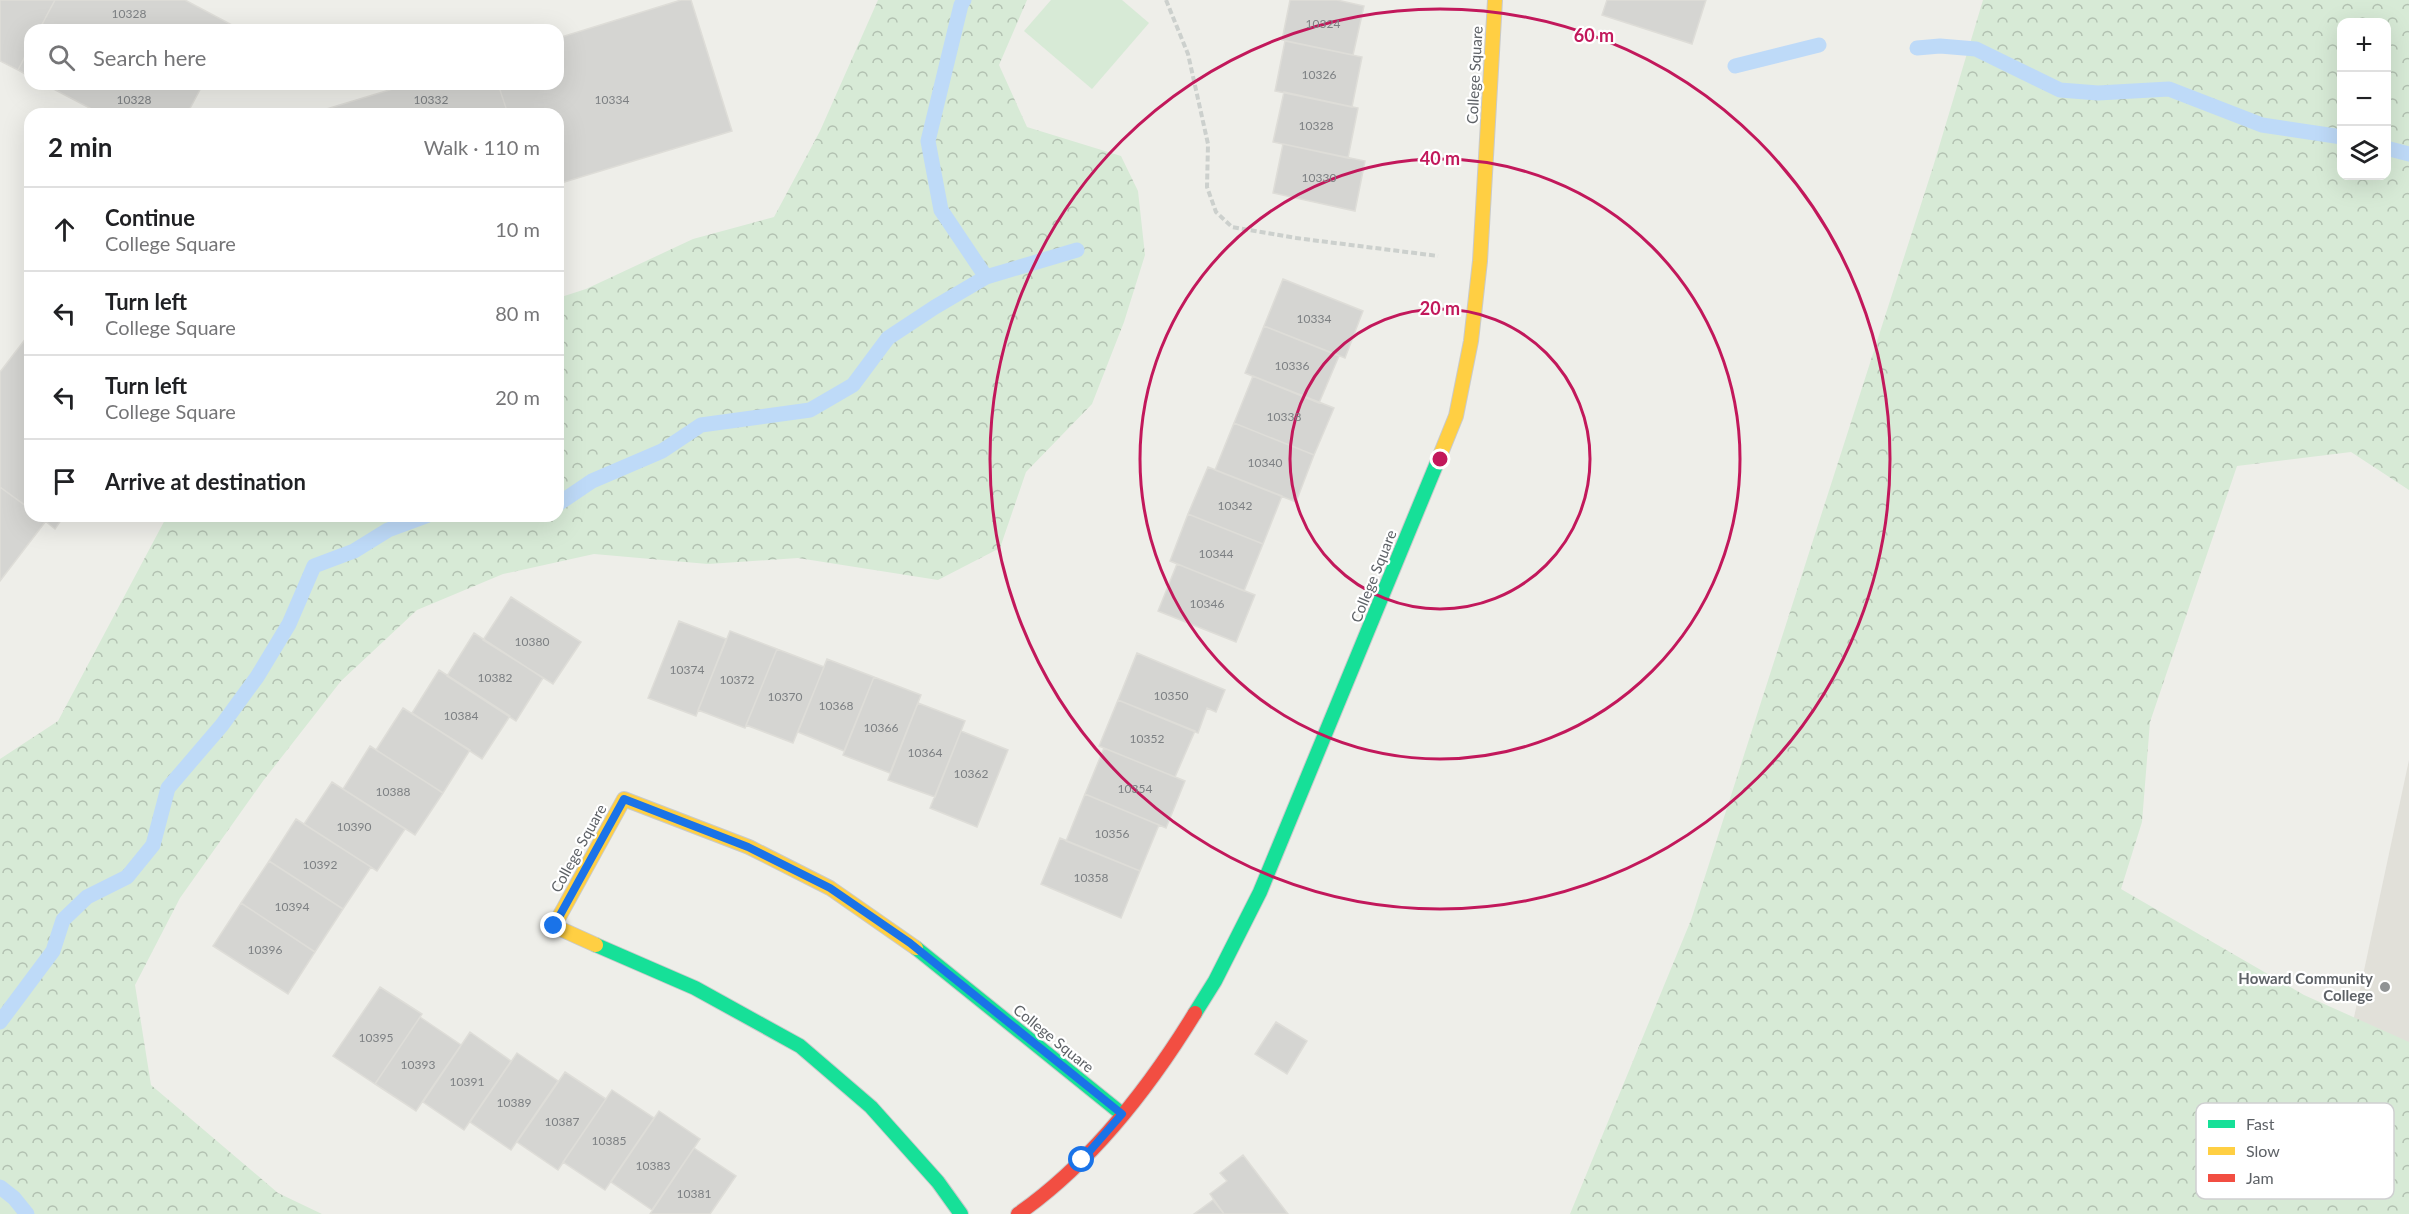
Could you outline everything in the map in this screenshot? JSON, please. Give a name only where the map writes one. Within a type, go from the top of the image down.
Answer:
[{"type":"street","name":"College Square","points":[[1018,1214],[1041,1198],[1082,1160],[1122,1114],[1170,1054],[1215,981],[1260,892],[1456,416],[1472,341],[1480,261],[1495,0]]},
{"type":"street","name":"College Square","points":[[961,1214],[938,1182],[871,1107],[800,1046],[695,988],[554,926],[624,799],[748,847],[830,888],[910,943],[1122,1114]]},
{"type":"path","points":[[1166,0],[1188,54],[1208,144],[1207,187],[1216,212],[1232,227],[1362,247],[1480,261]]},
{"type":"shaded area","name":"Howard Community College","points":[[2409,760],[2409,1214],[2312,1214],[2315,1199],[2394,1199],[2394,1103],[2336,1103]]},
{"type":"green space","points":[[878,0],[1027,0],[999,65],[1027,127],[1121,156],[1138,191],[1145,255],[1124,322],[1092,404],[1026,472],[1000,548],[938,580],[798,558],[708,564],[594,554],[503,574],[417,610],[341,681],[263,781],[180,898],[135,985],[151,1085],[278,1193],[322,1214],[0,1214],[0,759],[58,721],[164,522],[564,522],[564,296],[586,289],[693,239],[774,217],[820,131]]},
{"type":"green space","points":[[1051,0],[1122,0],[1149,23],[1092,89],[1024,31]]},
{"type":"green space","points":[[1983,0],[2409,0],[2409,490],[2351,452],[2237,466],[2150,722],[2142,822],[2121,889],[2304,995],[2409,1042],[2409,1214],[1570,1214],[1691,920],[1933,167]]},
{"type":"building","points":[[0,0],[55,0],[42,24],[24,24],[24,58],[18,70],[0,61]]},
{"type":"building","points":[[55,0],[185,0],[230,24],[42,24]]},
{"type":"building","points":[[681,0],[691,0],[732,131],[564,182],[564,108],[506,108],[500,90],[564,90],[564,36]]},
{"type":"building","points":[[1290,0],[1337,0],[1364,6],[1353,55],[1282,40]]},
{"type":"building","points":[[1607,0],[1706,0],[1692,44],[1602,15]]},
{"type":"building","points":[[1285,41],[1362,57],[1352,107],[1275,91]]},
{"type":"building","points":[[24,58],[24,74],[18,70]]},
{"type":"building","points":[[55,90],[200,90],[190,108],[90,108]]},
{"type":"building","points":[[389,90],[500,90],[506,108],[330,108]]},
{"type":"building","points":[[1284,92],[1358,108],[1348,158],[1273,142]]},
{"type":"building","points":[[1283,144],[1365,161],[1355,211],[1273,193]]},
{"type":"building","points":[[1283,279],[1363,311],[1345,358],[1264,326]]},
{"type":"building","points":[[1264,326],[1339,356],[1319,403],[1245,373]]},
{"type":"building","points":[[24,341],[24,505],[0,487],[0,372]]},
{"type":"building","points":[[1253,376],[1334,408],[1314,455],[1234,423]]},
{"type":"building","points":[[1234,423],[1314,455],[1296,502],[1215,470]]},
{"type":"building","points":[[1208,467],[1282,496],[1263,544],[1188,514]]},
{"type":"building","points":[[0,487],[24,505],[24,522],[45,522],[0,581]]},
{"type":"building","points":[[1188,514],[1263,544],[1244,591],[1170,561]]},
{"type":"building","points":[[46,522],[60,522],[55,529]]},
{"type":"building","points":[[1177,564],[1255,595],[1236,642],[1158,611]]},
{"type":"building","points":[[511,597],[581,642],[553,684],[483,640]]},
{"type":"building","points":[[679,621],[726,639],[696,716],[648,698]]},
{"type":"building","points":[[730,631],[777,649],[745,728],[698,710]]},
{"type":"building","points":[[474,633],[543,678],[516,721],[447,676]]},
{"type":"building","points":[[777,649],[824,667],[793,743],[746,725]]},
{"type":"building","points":[[1137,653],[1225,690],[1216,712],[1207,708],[1198,733],[1118,700]]},
{"type":"building","points":[[827,659],[874,677],[844,751],[798,732]]},
{"type":"building","points":[[439,670],[510,716],[482,759],[412,713]]},
{"type":"building","points":[[874,677],[921,695],[890,773],[843,755]]},
{"type":"building","points":[[1118,700],[1195,731],[1175,777],[1099,746]]},
{"type":"building","points":[[918,703],[965,721],[935,797],[888,780]]},
{"type":"building","points":[[403,708],[470,750],[443,793],[376,750]]},
{"type":"building","points":[[961,731],[1008,750],[977,827],[930,808]]},
{"type":"building","points":[[370,746],[443,793],[415,835],[343,789]]},
{"type":"building","points":[[1104,748],[1185,781],[1166,828],[1085,794]]},
{"type":"building","points":[[332,782],[405,829],[377,871],[304,824]]},
{"type":"building","points":[[1085,794],[1159,825],[1140,871],[1066,841]]},
{"type":"building","points":[[296,819],[371,867],[343,909],[269,861]]},
{"type":"building","points":[[1060,838],[1140,871],[1121,918],[1041,884]]},
{"type":"building","points":[[269,861],[343,909],[315,952],[241,903]]},
{"type":"building","points":[[241,903],[315,952],[288,994],[213,946]]},
{"type":"building","points":[[380,987],[422,1014],[375,1084],[333,1056]]},
{"type":"building","points":[[420,1017],[461,1045],[416,1111],[375,1084]]},
{"type":"building","points":[[1276,1022],[1307,1041],[1287,1074],[1255,1054]]},
{"type":"building","points":[[470,1032],[511,1061],[464,1130],[423,1102]]},
{"type":"building","points":[[517,1053],[558,1081],[511,1150],[470,1122]]},
{"type":"building","points":[[565,1072],[606,1099],[558,1170],[517,1142]]},
{"type":"building","points":[[612,1090],[654,1118],[605,1190],[563,1162]]},
{"type":"building","points":[[659,1111],[700,1139],[652,1210],[611,1182]]},
{"type":"building","points":[[694,1148],[736,1176],[710,1214],[650,1214]]},
{"type":"building","points":[[1243,1155],[1288,1214],[1224,1214],[1210,1194],[1227,1181],[1220,1173]]},
{"type":"building","points":[[1213,1200],[1224,1214],[1194,1214]]},
{"type":"waterway","points":[[964,0],[928,141],[941,210],[986,277]]},
{"type":"waterway","points":[[1735,66],[1819,45]]},
{"type":"waterway","points":[[1917,48],[1940,46],[1976,49],[2060,90],[2098,93],[2169,89],[2262,125],[2337,136]]},
{"type":"waterway","points":[[2391,149],[2409,154]]},
{"type":"waterway","points":[[564,500],[592,481],[662,451],[701,425],[810,410],[853,385],[888,338],[935,307],[986,277],[1077,250]]},
{"type":"waterway","points":[[0,1022],[53,951],[63,920],[87,897],[127,877],[153,845],[168,788],[222,725],[257,677],[289,624],[314,566],[354,551],[388,530],[410,522]]},
{"type":"waterway","points":[[0,1187],[14,1198],[27,1214]]},
{"type":"traffic: fast","points":[[1195,1013],[1215,981],[1260,892],[1439,458]]},
{"type":"traffic: fast","points":[[596,945],[695,988],[800,1046],[871,1107],[938,1182],[961,1214]]},
{"type":"traffic: fast","points":[[916,948],[1122,1114]]},
{"type":"traffic: slow","points":[[1439,458],[1456,416],[1471,341],[1480,261],[1495,0]]},
{"type":"traffic: slow","points":[[596,945],[554,926],[624,799],[749,847],[830,888],[916,948]]},
{"type":"traffic: jam","points":[[1018,1214],[1070,1172],[1117,1122],[1158,1069],[1195,1013]]},
{"type":"place","name":"Howard Community College","points":[[2385,987]]},
{"type":"route","points":[[554,926],[624,799],[748,847],[830,888],[910,943],[1122,1114],[1082,1160]]}]
